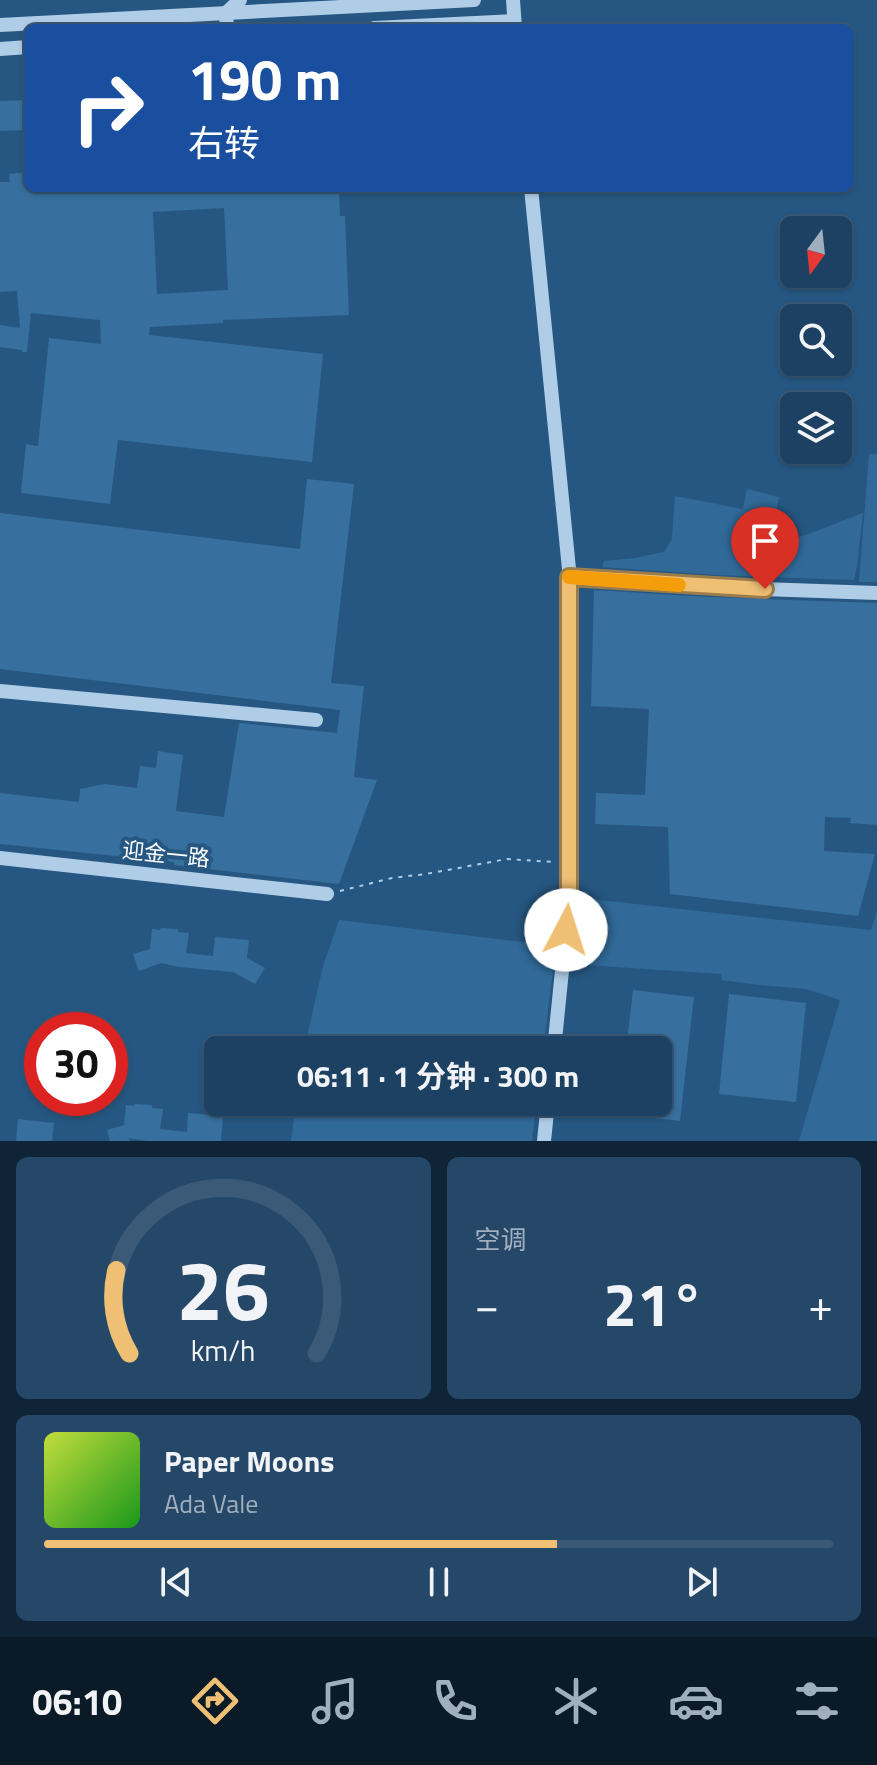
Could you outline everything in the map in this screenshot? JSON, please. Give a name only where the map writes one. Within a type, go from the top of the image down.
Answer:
[{"type":"street","points":[[226,20],[240,0]]},
{"type":"street","points":[[45,24],[226,20],[474,0]]},
{"type":"street","points":[[513,0],[514,24]]},
{"type":"street","points":[[0,25],[24,24]]},
{"type":"street","points":[[0,49],[24,47]]},
{"type":"street","points":[[531,192],[569,577],[570,868],[555,1036]]},
{"type":"street","points":[[569,577],[709,587],[877,593]]},
{"type":"street","points":[[0,691],[316,720]]},
{"type":"street","name":"迎金一路","points":[[0,858],[327,894]]},
{"type":"street","points":[[544,1141],[547,1116]]},
{"type":"path","points":[[327,894],[392,878],[507,859],[550,861],[570,868]]},
{"type":"shaded area","points":[[869,454],[877,454],[877,582],[859,582]]},
{"type":"shaded area","points":[[747,489],[779,497],[771,536],[779,541],[806,535],[863,513],[854,580],[602,567],[604,561],[664,552],[672,539],[675,496],[743,509]]},
{"type":"shaded area","points":[[591,899],[871,930],[877,912],[877,1141],[799,1141],[840,1000],[806,989],[722,980],[721,974],[586,965],[586,903]]},
{"type":"shaded area","points":[[339,920],[556,946],[545,1036],[307,1036],[323,966]]},
{"type":"shaded area","points":[[294,1116],[535,1116],[532,1141],[291,1141]]},
{"type":"building","points":[[24,100],[24,130],[0,131],[0,101]]},
{"type":"building","points":[[24,172],[24,192],[339,192],[340,216],[345,216],[349,315],[223,320],[223,323],[150,327],[149,335],[323,354],[312,462],[118,440],[110,504],[21,493],[26,444],[38,446],[49,338],[101,344],[100,320],[31,313],[27,352],[0,347],[0,325],[20,328],[17,291],[0,292],[0,182],[10,182],[9,174]],"holes":[[[224,208],[228,290],[157,294],[153,212]]]},
{"type":"building","points":[[307,479],[354,484],[331,683],[364,686],[354,777],[377,780],[339,884],[174,865],[174,862],[0,844],[0,793],[79,802],[80,789],[104,784],[137,788],[140,766],[156,768],[158,751],[183,755],[176,811],[224,817],[239,723],[337,733],[340,710],[0,669],[0,513],[300,549]]},
{"type":"building","points":[[594,590],[877,603],[877,825],[850,823],[851,818],[825,817],[824,851],[875,854],[858,916],[670,894],[668,827],[595,824],[596,793],[645,795],[649,709],[591,706]]},
{"type":"building","points":[[152,929],[189,933],[186,953],[213,956],[215,937],[249,940],[247,958],[265,968],[255,984],[233,972],[161,963],[139,971],[133,954],[150,949]]},
{"type":"building","points":[[633,990],[694,997],[680,1121],[636,1116],[672,1116],[672,1036],[628,1036]]},
{"type":"building","points":[[729,994],[806,1003],[796,1102],[719,1094]]},
{"type":"building","points":[[128,1105],[152,1105],[152,1108],[163,1109],[160,1129],[187,1132],[188,1113],[223,1116],[221,1141],[128,1138],[130,1141],[110,1141],[107,1130],[124,1125]]},
{"type":"building","points":[[18,1119],[54,1123],[52,1141],[16,1141]]},
{"type":"slow traffic","points":[[569,577],[679,585]]},
{"type":"route","points":[[566,930],[569,901],[569,577],[765,589]]}]
